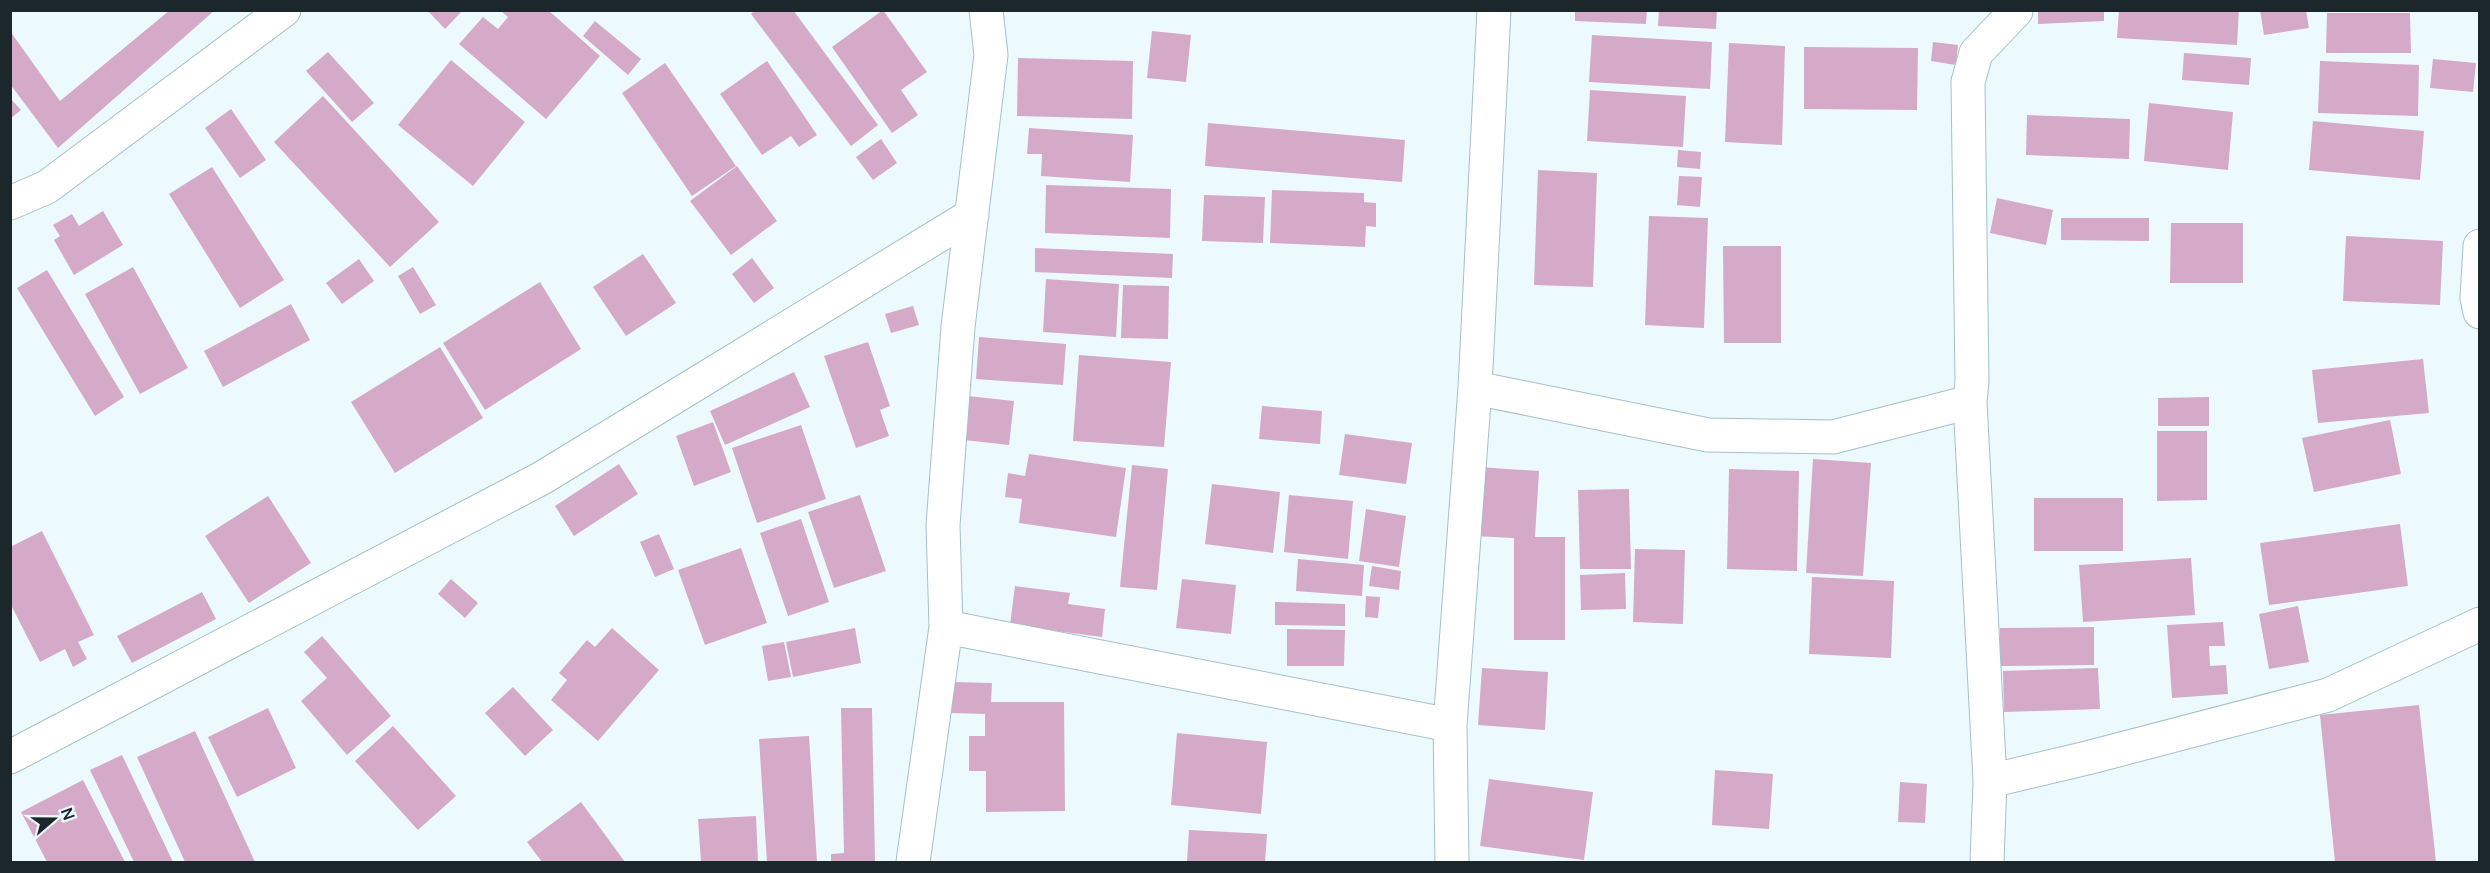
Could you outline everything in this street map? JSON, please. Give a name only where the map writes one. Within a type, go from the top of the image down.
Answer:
[{"type":"street","points":[[10,203],[47,187],[284,10]]},
{"type":"street","points":[[913,862],[946,627],[944,525],[958,327],[991,55],[986,10]]},
{"type":"street","points":[[1452,862],[1450,725],[1475,388],[1494,10]]},
{"type":"street","points":[[1987,862],[1990,781],[1970,402],[1972,381],[1968,82],[1976,53],[2016,11]]},
{"type":"street","points":[[10,757],[542,478],[972,215]]},
{"type":"street","points":[[2480,246],[2477,298],[2480,312]]},
{"type":"street","points":[[1475,388],[1708,435],[1833,437],[1970,402]]},
{"type":"street","points":[[1990,781],[2328,695],[2480,624]]},
{"type":"street","points":[[946,627],[1450,725]]},
{"type":"building","points":[[170,10],[215,10],[58,148],[10,84],[10,31],[60,101]]},
{"type":"building","points":[[427,10],[463,10],[445,29]]},
{"type":"building","points":[[500,10],[548,10],[600,56],[546,119],[459,44],[483,17],[498,29],[508,17]]},
{"type":"building","points":[[755,10],[793,10],[878,125],[851,146],[751,14]]},
{"type":"building","points":[[883,10],[927,72],[901,90],[918,115],[892,133],[832,47]]},
{"type":"building","points":[[1575,10],[1647,10],[1646,24],[1575,21]]},
{"type":"building","points":[[1659,10],[1717,10],[1716,29],[1658,26]]},
{"type":"building","points":[[2038,10],[2104,10],[2104,21],[2038,24]]},
{"type":"building","points":[[2119,10],[2239,10],[2237,45],[2117,38]]},
{"type":"building","points":[[2260,10],[2306,10],[2309,28],[2264,35]]},
{"type":"building","points":[[2327,13],[2410,13],[2411,53],[2326,53]]},
{"type":"building","points":[[595,21],[641,59],[628,75],[583,36]]},
{"type":"building","points":[[1152,31],[1191,35],[1186,82],[1147,78]]},
{"type":"building","points":[[1592,35],[1712,42],[1710,89],[1589,82]]},
{"type":"building","points":[[1933,42],[1958,45],[1956,65],[1931,61]]},
{"type":"building","points":[[1729,43],[1785,46],[1782,145],[1725,142]]},
{"type":"building","points":[[1804,47],[1918,48],[1917,110],[1804,109]]},
{"type":"building","points":[[328,52],[374,103],[352,122],[306,71]]},
{"type":"building","points":[[2184,53],[2251,58],[2249,85],[2182,80]]},
{"type":"building","points":[[1018,58],[1133,61],[1132,119],[1017,116]]},
{"type":"building","points":[[2433,59],[2476,63],[2473,92],[2430,88]]},
{"type":"building","points":[[451,60],[525,122],[473,186],[398,125]]},
{"type":"building","points":[[767,61],[817,135],[799,147],[791,136],[762,155],[720,94]]},
{"type":"building","points":[[2320,61],[2419,65],[2418,116],[2318,113]]},
{"type":"building","points":[[665,63],[736,166],[692,196],[622,93]]},
{"type":"building","points":[[1590,90],[1686,96],[1683,147],[1587,141]]},
{"type":"building","points":[[323,96],[439,222],[390,267],[274,142]]},
{"type":"building","points":[[10,98],[21,110],[10,119]]},
{"type":"building","points":[[2149,103],[2233,112],[2228,170],[2144,161]]},
{"type":"building","points":[[231,109],[266,160],[240,178],[205,128]]},
{"type":"building","points":[[2027,115],[2130,119],[2129,159],[2026,155]]},
{"type":"building","points":[[2313,121],[2424,131],[2420,180],[2309,170]]},
{"type":"building","points":[[1208,123],[1405,140],[1402,182],[1205,166]]},
{"type":"building","points":[[1029,128],[1133,135],[1130,182],[1041,176],[1042,154],[1027,154]]},
{"type":"building","points":[[881,139],[897,163],[873,180],[856,157]]},
{"type":"building","points":[[1678,150],[1701,152],[1700,169],[1677,167]]},
{"type":"building","points":[[737,166],[777,221],[731,255],[690,201]]},
{"type":"building","points":[[212,167],[284,280],[240,308],[169,194]]},
{"type":"building","points":[[1538,170],[1597,173],[1593,287],[1534,285]]},
{"type":"building","points":[[1679,176],[1702,177],[1700,207],[1677,205]]},
{"type":"building","points":[[1046,185],[1171,189],[1170,238],[1045,233]]},
{"type":"building","points":[[1272,190],[1364,193],[1364,202],[1376,203],[1376,227],[1366,226],[1365,247],[1270,243]]},
{"type":"building","points":[[1204,195],[1265,197],[1263,243],[1202,241]]},
{"type":"building","points":[[1997,198],[2053,210],[2046,245],[1990,233]]},
{"type":"building","points":[[103,211],[123,245],[74,275],[54,240],[60,236],[53,225],[72,214],[79,226]]},
{"type":"building","points":[[1649,216],[1708,218],[1704,328],[1645,325]]},
{"type":"building","points":[[2061,218],[2149,218],[2149,241],[2061,240]]},
{"type":"building","points":[[2171,223],[2243,223],[2243,283],[2170,283]]},
{"type":"building","points":[[2346,236],[2443,241],[2440,305],[2343,301]]},
{"type":"building","points":[[1723,246],[1781,246],[1781,343],[1724,343]]},
{"type":"building","points":[[1035,248],[1173,254],[1172,278],[1035,272]]},
{"type":"building","points":[[643,254],[676,303],[626,336],[593,287]]},
{"type":"building","points":[[752,258],[774,288],[754,303],[732,274]]},
{"type":"building","points":[[359,259],[374,281],[342,304],[326,283]]},
{"type":"building","points":[[133,267],[188,368],[140,394],[85,294]]},
{"type":"building","points":[[413,267],[436,305],[420,314],[398,276]]},
{"type":"building","points":[[47,270],[124,397],[95,416],[17,288]]},
{"type":"building","points":[[1046,279],[1119,284],[1116,337],[1043,332]]},
{"type":"building","points":[[540,282],[581,349],[485,410],[443,343]]},
{"type":"building","points":[[1123,285],[1169,286],[1168,339],[1121,338]]},
{"type":"building","points":[[291,304],[310,340],[223,387],[204,351]]},
{"type":"building","points":[[913,306],[919,325],[891,333],[885,314]]},
{"type":"building","points":[[979,337],[1066,344],[1063,385],[976,379]]},
{"type":"building","points":[[868,342],[890,406],[880,410],[889,436],[856,448],[824,356]]},
{"type":"building","points":[[440,347],[483,418],[395,473],[351,402]]},
{"type":"building","points":[[1079,355],[1171,362],[1164,447],[1073,441]]},
{"type":"building","points":[[2423,359],[2429,413],[2318,423],[2312,370]]},
{"type":"building","points":[[794,372],[810,407],[725,445],[710,411]]},
{"type":"building","points":[[968,396],[1014,401],[1009,445],[964,440]]},
{"type":"building","points":[[2209,397],[2209,426],[2158,426],[2158,398]]},
{"type":"building","points":[[1262,406],[1322,411],[1320,444],[1259,439]]},
{"type":"building","points":[[2390,420],[2401,474],[2314,492],[2302,438]]},
{"type":"building","points":[[713,422],[731,472],[694,486],[676,436]]},
{"type":"building","points":[[801,425],[826,499],[757,523],[732,448]]},
{"type":"building","points":[[2157,431],[2207,431],[2207,500],[2157,501]]},
{"type":"building","points":[[1345,434],[1412,443],[1406,484],[1339,475]]},
{"type":"building","points":[[1029,454],[1126,468],[1116,537],[1019,523],[1022,499],[1005,497],[1008,473],[1025,476]]},
{"type":"building","points":[[1813,459],[1871,463],[1863,576],[1806,573]]},
{"type":"building","points":[[619,464],[638,494],[574,536],[555,506]]},
{"type":"building","points":[[1132,465],[1168,469],[1157,590],[1120,587]]},
{"type":"building","points":[[1479,467],[1539,471],[1535,537],[1565,537],[1565,640],[1514,640],[1514,538],[1474,536]]},
{"type":"building","points":[[1729,469],[1799,471],[1797,571],[1727,569]]},
{"type":"building","points":[[1212,484],[1280,492],[1273,553],[1205,544]]},
{"type":"building","points":[[1629,489],[1631,569],[1580,569],[1578,490]]},
{"type":"building","points":[[860,495],[886,571],[834,588],[808,512]]},
{"type":"building","points":[[1289,495],[1353,501],[1348,559],[1284,552]]},
{"type":"building","points":[[268,496],[311,563],[249,603],[205,536]]},
{"type":"building","points":[[2034,498],[2123,498],[2123,551],[2034,551]]},
{"type":"building","points":[[1366,509],[1406,516],[1399,567],[1359,561]]},
{"type":"building","points":[[801,519],[829,602],[788,616],[760,533]]},
{"type":"building","points":[[2400,524],[2408,586],[2269,605],[2260,543]]},
{"type":"building","points":[[42,531],[94,635],[78,642],[87,659],[73,667],[65,649],[40,662],[10,603],[10,547]]},
{"type":"building","points":[[659,534],[674,569],[655,577],[640,542]]},
{"type":"building","points":[[741,548],[767,623],[705,645],[678,570]]},
{"type":"building","points":[[1635,549],[1685,550],[1683,624],[1633,622]]},
{"type":"building","points":[[2191,558],[2195,615],[2083,622],[2079,565]]},
{"type":"building","points":[[1298,559],[1364,565],[1362,596],[1296,591]]},
{"type":"building","points":[[1372,566],[1401,571],[1399,590],[1369,586]]},
{"type":"building","points":[[1625,573],[1626,609],[1581,610],[1580,575]]},
{"type":"building","points":[[1812,577],[1894,581],[1891,658],[1809,654]]},
{"type":"building","points":[[451,579],[478,603],[465,618],[438,594]]},
{"type":"building","points":[[1182,579],[1236,585],[1231,634],[1176,628]]},
{"type":"building","points":[[1015,586],[1070,593],[1068,604],[1105,609],[1102,637],[1010,625]]},
{"type":"building","points":[[202,592],[216,619],[132,663],[117,636]]},
{"type":"building","points":[[1366,596],[1380,597],[1378,618],[1365,617]]},
{"type":"building","points":[[1275,602],[1345,604],[1345,626],[1275,625]]},
{"type":"building","points":[[2298,606],[2309,662],[2269,669],[2259,614]]},
{"type":"building","points":[[2223,622],[2225,646],[2209,646],[2210,666],[2226,665],[2228,694],[2172,698],[2167,625]]},
{"type":"building","points":[[2094,627],[2094,665],[2000,666],[2000,628]]},
{"type":"building","points":[[612,628],[659,670],[598,741],[551,700],[567,680],[559,673],[587,640],[595,647]]},
{"type":"building","points":[[855,628],[861,663],[793,677],[786,642]]},
{"type":"building","points":[[1287,629],[1345,630],[1344,666],[1287,666]]},
{"type":"building","points":[[322,636],[391,716],[347,755],[301,701],[327,678],[304,652]]},
{"type":"building","points":[[784,642],[791,677],[768,681],[762,646]]},
{"type":"building","points":[[1482,668],[1548,672],[1545,730],[1478,725]]},
{"type":"building","points":[[2098,668],[2100,709],[2004,712],[2003,671]]},
{"type":"building","points":[[953,682],[992,683],[991,702],[1064,702],[1065,811],[986,812],[986,771],[969,771],[969,736],[985,736],[985,714],[951,713]]},
{"type":"building","points":[[513,687],[553,730],[525,756],[485,713]]},
{"type":"building","points":[[2419,705],[2436,862],[2335,862],[2320,715]]},
{"type":"building","points":[[268,708],[296,768],[237,797],[208,737]]},
{"type":"building","points":[[841,708],[872,708],[875,862],[831,862],[831,854],[844,853]]},
{"type":"building","points":[[393,726],[456,796],[418,830],[355,761]]},
{"type":"building","points":[[195,731],[255,862],[185,862],[137,757]]},
{"type":"building","points":[[1177,733],[1267,742],[1261,814],[1171,805]]},
{"type":"building","points":[[809,736],[817,862],[767,862],[759,739]]},
{"type":"building","points":[[122,755],[173,862],[134,862],[90,770]]},
{"type":"building","points":[[1715,770],[1773,774],[1769,829],[1712,825]]},
{"type":"building","points":[[1489,779],[1593,792],[1584,860],[1480,846]]},
{"type":"building","points":[[83,780],[125,862],[47,862],[21,812]]},
{"type":"building","points":[[1900,782],[1927,784],[1925,823],[1898,822]]},
{"type":"building","points":[[581,802],[625,862],[542,862],[527,842]]},
{"type":"building","points":[[756,816],[758,862],[701,862],[698,819]]},
{"type":"building","points":[[1189,830],[1267,834],[1265,862],[1187,862]]}]
